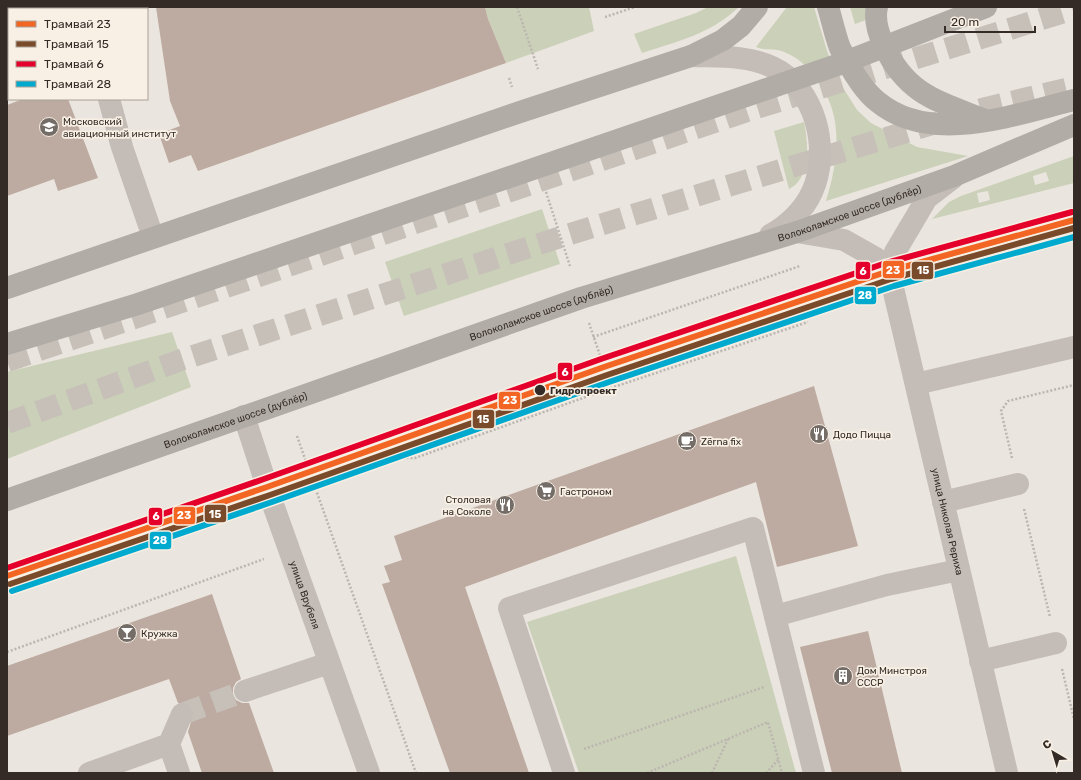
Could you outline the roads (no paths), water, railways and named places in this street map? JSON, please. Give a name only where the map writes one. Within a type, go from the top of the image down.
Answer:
[{"type":"main road","points":[[7,288],[520,112],[691,56],[723,40],[741,26],[758,7]]},
{"type":"main road","points":[[828,7],[840,47],[863,87],[878,102],[896,114],[921,122],[956,125],[1008,118],[1074,100]]},
{"type":"main road","points":[[877,7],[876,13],[881,39],[893,65],[909,83],[932,99],[986,120]]},
{"type":"main road","points":[[7,344],[138,304],[832,67],[986,7]]},
{"type":"main road","name":"Волоколамское шоссе (дублёр)","points":[[7,500],[580,298],[797,232],[954,176],[1074,125]]},
{"type":"street","points":[[691,56],[731,57],[758,62],[773,67],[803,94],[813,116],[820,141],[819,167],[812,192],[800,211],[780,230],[746,247]]},
{"type":"street","points":[[108,100],[122,147],[153,237]]},
{"type":"street","points":[[797,232],[844,240],[876,258],[889,270],[895,252],[928,198],[954,176]]},
{"type":"street","name":"улица Николая Рериха","points":[[889,270],[1007,773]]},
{"type":"street","points":[[916,384],[1074,347]]},
{"type":"street","name":"улица Врубеля","points":[[244,416],[271,499],[369,773]]},
{"type":"street","points":[[943,502],[1018,484]]},
{"type":"street","points":[[561,765],[509,608],[753,528],[814,773]]},
{"type":"street","points":[[775,616],[887,585],[959,570]]},
{"type":"street","points":[[980,661],[1056,643]]},
{"type":"street","points":[[246,691],[329,663]]},
{"type":"street","points":[[179,773],[169,744],[182,714]]},
{"type":"street","points":[[89,773],[169,744]]},
{"type":"tunnel","points":[[7,361],[750,110],[1074,9]]},
{"type":"tunnel","points":[[7,423],[181,360],[570,234],[982,109],[1074,87]]},
{"type":"tunnel","points":[[182,714],[245,691]]},
{"type":"tram line","name":"6","points":[[7,568],[264,479],[601,359],[886,263],[1072,212]]},
{"type":"tram line","name":"23","points":[[7,576],[267,487],[604,367],[889,271],[1074,220]]},
{"type":"tram line","name":"15","points":[[10,584],[270,495],[607,375],[891,279],[1074,228]]},
{"type":"tram line","name":"28","points":[[12,591],[272,502],[609,382],[894,286],[1074,237]]},
{"type":"place","name":"Московский авиационный институт","points":[[49,127]]},
{"type":"place","name":"Гидропроект","points":[[540,390]]},
{"type":"place","name":"Додо Пицца","points":[[819,434]]},
{"type":"place","name":"Zёrna fix","points":[[687,441]]},
{"type":"place","name":"Гастроном","points":[[546,491]]},
{"type":"place","name":"Столовая на Соколе","points":[[505,505]]},
{"type":"place","name":"Кружка","points":[[127,633]]},
{"type":"place","name":"Дом Минстроя СССР","points":[[843,676]]}]
